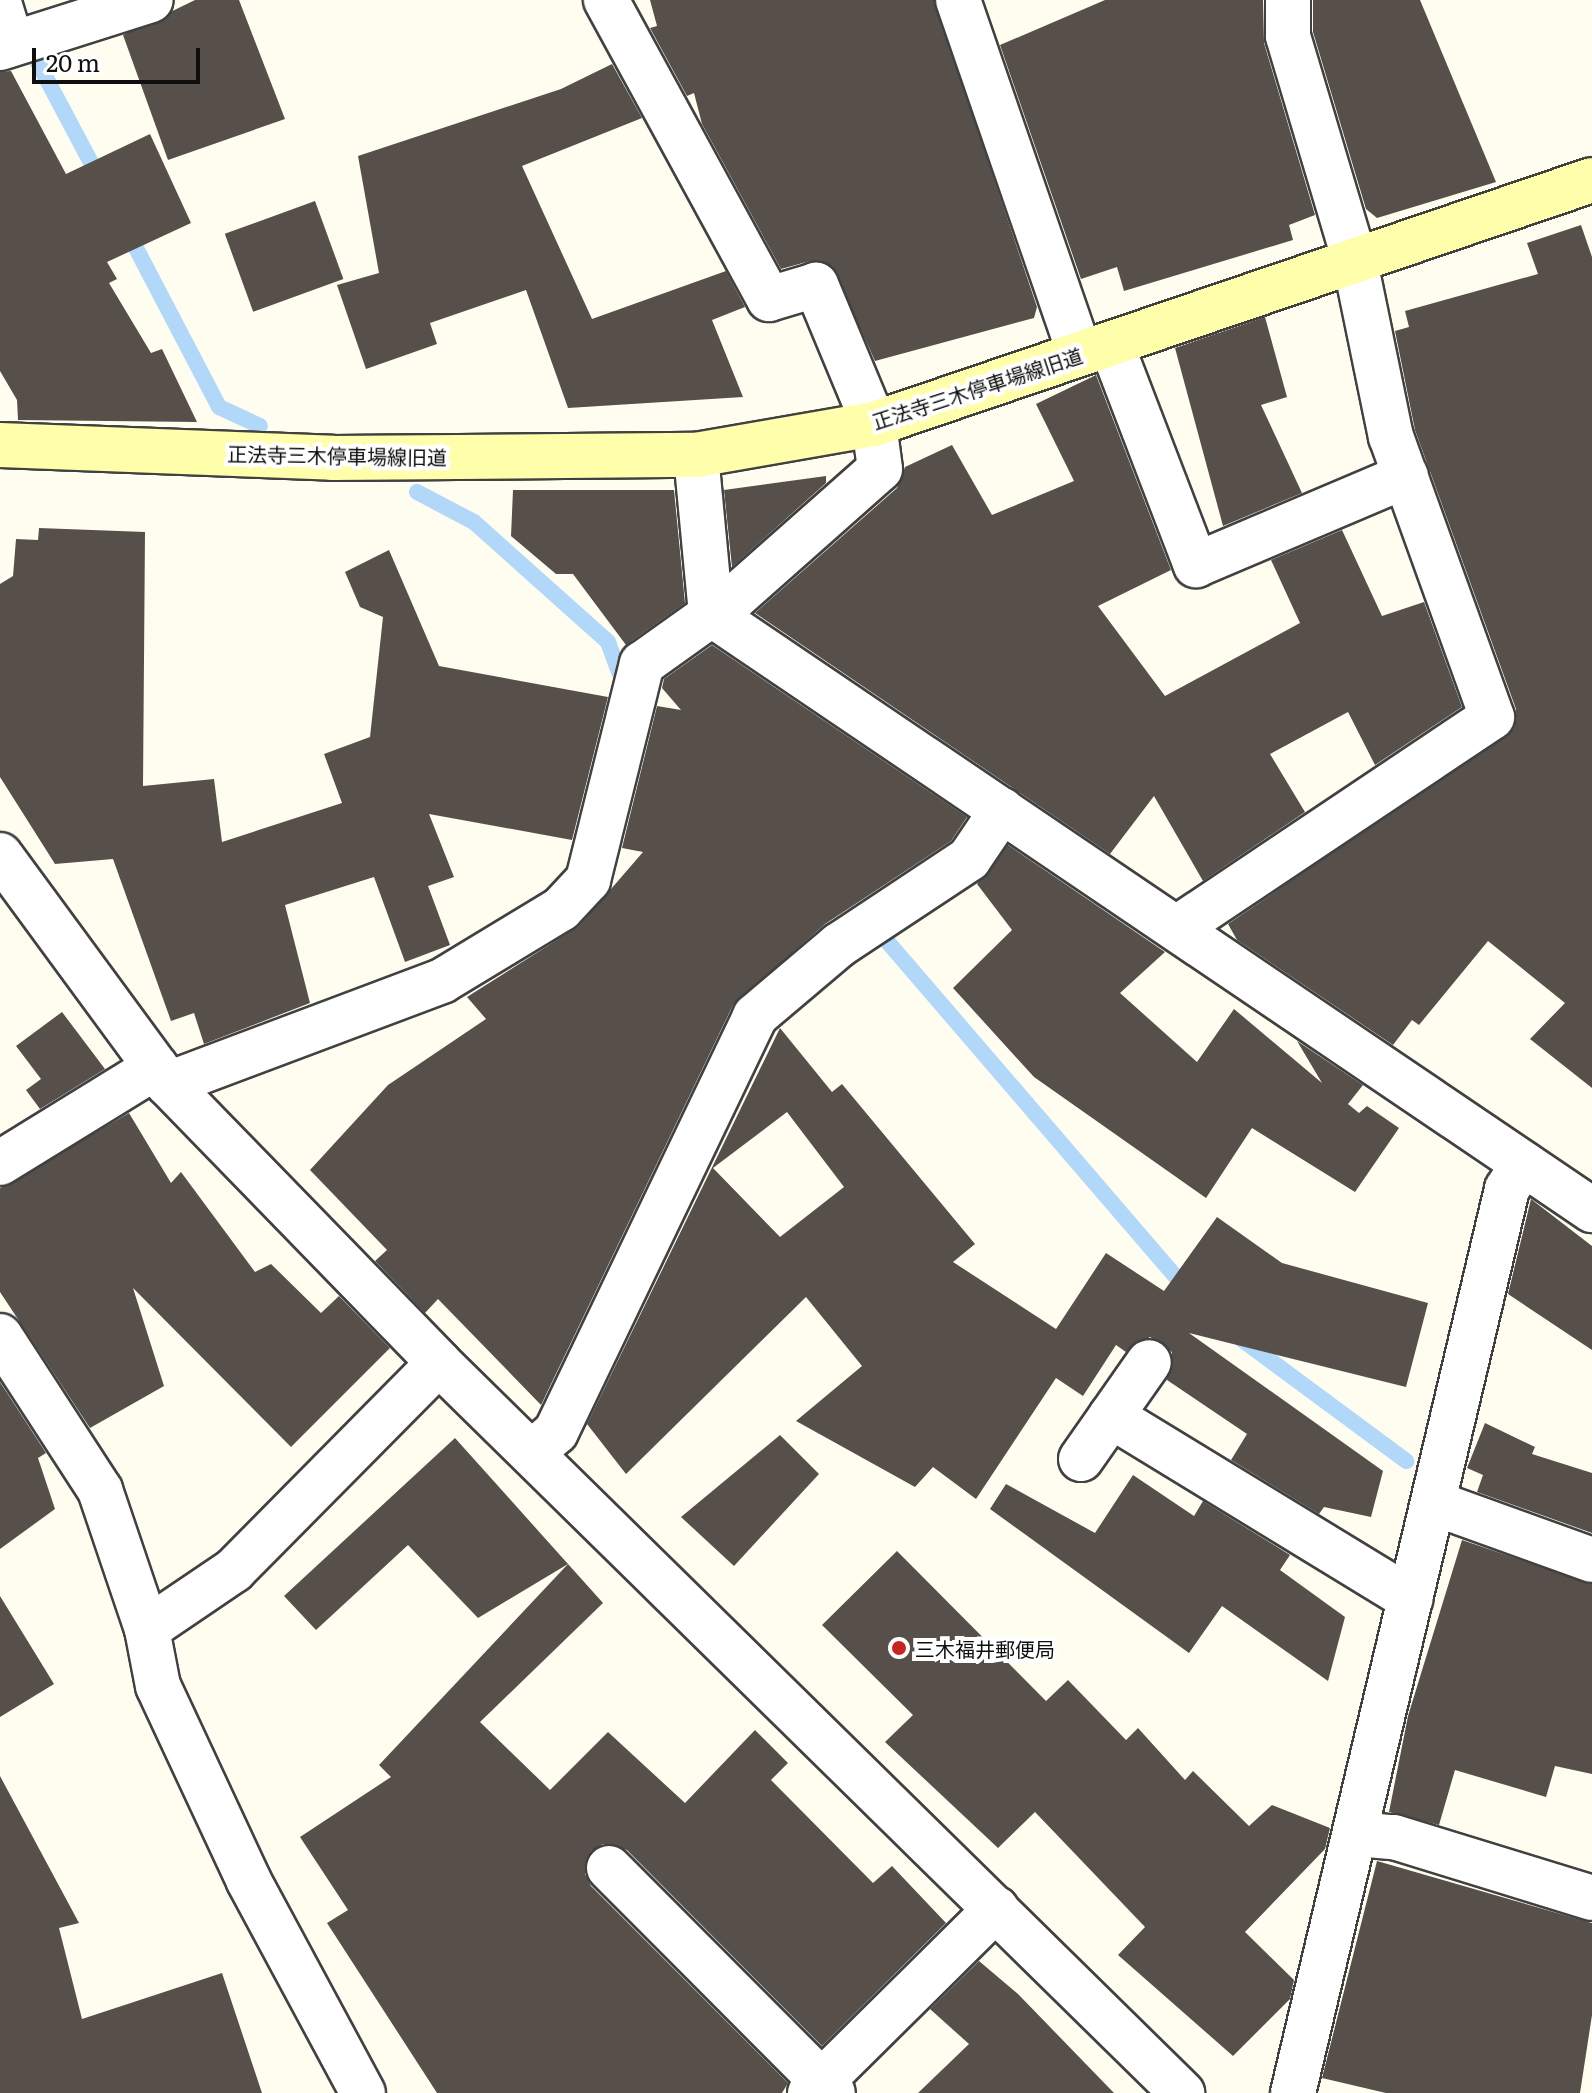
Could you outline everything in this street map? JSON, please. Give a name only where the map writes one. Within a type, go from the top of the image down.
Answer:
[{"type":"street","points":[[4,32],[151,0]]},
{"type":"street","points":[[0,1163],[162,1075],[442,981],[561,909],[588,880],[642,664],[711,614],[880,469],[874,424],[816,285],[769,299],[606,0]]},
{"type":"street","points":[[958,0],[1096,349],[1196,565],[1406,476]]},
{"type":"street","points":[[1177,928],[1492,717],[1406,476],[1355,261],[1288,36],[1288,0]]},
{"type":"street","name":"正法寺三木停車場線旧道","points":[[0,445],[333,458],[696,455],[874,424],[1592,180]]},
{"type":"street","points":[[696,455],[711,614]]},
{"type":"street","points":[[711,614],[1592,1210]]},
{"type":"street","points":[[534,1451],[556,1432],[755,1016],[839,945],[969,859],[1002,810]]},
{"type":"street","points":[[0,855],[162,1075],[439,1363],[534,1451],[1182,2093]]},
{"type":"street","points":[[1293,2093],[1507,1189],[1523,1164]]},
{"type":"street","points":[[0,1336],[100,1490],[147,1629],[158,1686],[216,1812],[363,2093]]},
{"type":"street","points":[[1081,1459],[1149,1362]]},
{"type":"street","points":[[147,1629],[234,1570],[439,1363]]},
{"type":"street","points":[[1111,1416],[1411,1599]]},
{"type":"street","points":[[1434,1503],[1592,1560]]},
{"type":"street","points":[[1356,1834],[1394,1837],[1592,1898]]},
{"type":"street","points":[[609,1868],[822,2089],[996,1909]]},
{"type":"building","points":[[195,0],[239,0],[285,119],[168,160],[123,35]]},
{"type":"building","points":[[650,0],[934,0],[1037,307],[1034,318],[875,361],[832,266],[810,261],[781,269],[702,124],[694,93],[687,96],[650,28],[657,26]]},
{"type":"building","points":[[1105,0],[1263,0],[1264,43],[1315,215],[1289,225],[1293,240],[1124,291],[1117,267],[1081,279],[1000,45]]},
{"type":"building","points":[[1313,0],[1420,0],[1496,182],[1377,218],[1366,209],[1313,32]]},
{"type":"building","points":[[612,64],[642,118],[522,166],[592,319],[726,271],[745,307],[712,320],[743,397],[568,408],[526,290],[430,323],[437,344],[366,369],[337,285],[379,273],[358,156],[561,89]]},
{"type":"building","points":[[11,71],[66,174],[150,134],[191,223],[107,262],[117,279],[109,283],[151,353],[162,349],[197,422],[18,420],[17,400],[0,371],[0,72]]},
{"type":"building","points":[[315,201],[343,279],[253,312],[225,234]]},
{"type":"building","points":[[1581,225],[1592,257],[1592,1088],[1530,1039],[1565,1003],[1488,941],[1419,1025],[1412,1020],[1393,1045],[1237,940],[1228,924],[1514,729],[1516,709],[1415,430],[1395,331],[1409,327],[1405,311],[1538,274],[1527,243]]},
{"type":"building","points":[[1265,317],[1287,397],[1261,405],[1302,493],[1223,526],[1175,348]]},
{"type":"building","points":[[1096,375],[1171,570],[1098,606],[1165,696],[1300,623],[1271,560],[1342,530],[1382,616],[1424,602],[1462,707],[1375,765],[1348,712],[1270,754],[1305,812],[1203,881],[1154,796],[1110,854],[755,613],[897,488],[905,467],[952,445],[992,515],[1074,481],[1036,404]]},
{"type":"building","points":[[826,476],[826,483],[732,567],[724,490]]},
{"type":"building","points":[[513,490],[674,490],[685,603],[626,645],[573,574],[556,574],[511,536]]},
{"type":"building","points":[[39,528],[145,532],[143,786],[214,779],[222,842],[342,803],[324,754],[370,737],[383,617],[360,607],[345,572],[389,550],[439,666],[608,697],[572,840],[429,814],[454,877],[428,886],[450,945],[405,962],[374,877],[285,905],[310,1003],[204,1044],[194,1013],[171,1021],[113,859],[55,864],[0,777],[0,584],[13,576],[16,539],[38,540]]},
{"type":"building","points":[[712,645],[967,817],[951,841],[825,924],[733,1005],[541,1405],[438,1299],[425,1313],[375,1261],[387,1250],[310,1170],[388,1085],[486,1019],[467,997],[579,926],[643,852],[622,848],[657,706],[681,710],[662,688],[664,679]]},
{"type":"building","points":[[1008,845],[1165,952],[1120,993],[1197,1062],[1234,1009],[1322,1083],[1297,1041],[1363,1085],[1348,1104],[1359,1113],[1367,1106],[1399,1128],[1355,1192],[1252,1128],[1206,1198],[1034,1077],[953,988],[1012,930],[977,884]]},
{"type":"building","points":[[62,1012],[105,1069],[40,1109],[26,1090],[41,1079],[16,1046]]},
{"type":"building","points":[[780,1028],[832,1092],[842,1084],[975,1244],[953,1262],[1056,1329],[1106,1253],[1164,1291],[1217,1217],[1282,1263],[1428,1303],[1406,1387],[1189,1333],[1383,1471],[1371,1517],[1324,1507],[1319,1514],[1231,1460],[1247,1434],[1167,1380],[1172,1352],[1150,1337],[1126,1352],[1116,1345],[1083,1396],[1056,1378],[976,1499],[933,1467],[915,1487],[796,1421],[862,1366],[806,1297],[626,1474],[587,1424]],"holes":[[[787,1112],[844,1187],[780,1237],[713,1168]]]},
{"type":"building","points":[[129,1113],[171,1183],[181,1172],[255,1272],[271,1264],[321,1313],[339,1296],[390,1348],[291,1447],[133,1288],[164,1386],[90,1428],[0,1292],[0,1188]]},
{"type":"building","points":[[1531,1199],[1592,1246],[1592,1350],[1508,1294]]},
{"type":"building","points":[[0,1382],[46,1453],[38,1458],[55,1509],[0,1549]]},
{"type":"building","points":[[1485,1423],[1535,1447],[1532,1454],[1592,1473],[1592,1533],[1477,1492],[1483,1475],[1467,1468]]},
{"type":"building","points":[[780,1435],[819,1474],[734,1566],[681,1517]]},
{"type":"building","points":[[455,1438],[568,1564],[478,1618],[408,1545],[316,1630],[284,1596]]},
{"type":"building","points":[[1133,1475],[1194,1516],[1203,1501],[1290,1555],[1280,1570],[1345,1617],[1328,1681],[1222,1606],[1189,1653],[990,1509],[1006,1484],[1095,1533]]},
{"type":"building","points":[[1462,1540],[1592,1584],[1592,1774],[1555,1766],[1546,1797],[1455,1770],[1439,1825],[1389,1812],[1408,1716]]},
{"type":"building","points":[[897,1551],[1046,1701],[1068,1680],[1126,1740],[1138,1728],[1185,1780],[1193,1771],[1249,1826],[1272,1805],[1330,1828],[1325,1849],[1245,1932],[1294,1980],[1290,1999],[1233,2056],[1118,1955],[1145,1927],[1035,1812],[998,1848],[885,1742],[913,1715],[822,1625]]},
{"type":"building","points":[[568,1564],[603,1603],[480,1722],[550,1790],[608,1732],[685,1803],[755,1730],[788,1763],[771,1780],[873,1883],[892,1866],[946,1923],[822,2046],[627,1850],[603,1844],[591,1851],[585,1874],[591,1886],[788,2083],[782,2093],[437,2093],[327,1923],[348,1910],[300,1837],[391,1777],[379,1765]]},
{"type":"building","points":[[0,1596],[54,1684],[0,1717]]},
{"type":"building","points":[[0,1776],[79,1923],[59,1928],[82,2019],[222,1973],[262,2093],[0,2093]]},
{"type":"building","points":[[1377,1861],[1592,1923],[1592,2015],[1580,2093],[1386,2093],[1322,2078]]},
{"type":"building","points":[[979,1961],[1018,1994],[1114,2093],[918,2093],[969,2044],[930,2009]]},
{"type":"waterway","points":[[35,57],[100,180]]},
{"type":"waterway","points":[[126,229],[219,407],[260,426]]},
{"type":"waterway","points":[[417,492],[474,522],[608,642],[619,673]]},
{"type":"waterway","points":[[880,933],[1188,1291]]},
{"type":"waterway","points":[[1240,1338],[1406,1461]]},
{"type":"place","name":"三木福井郵便局","points":[[899,1648]]}]
